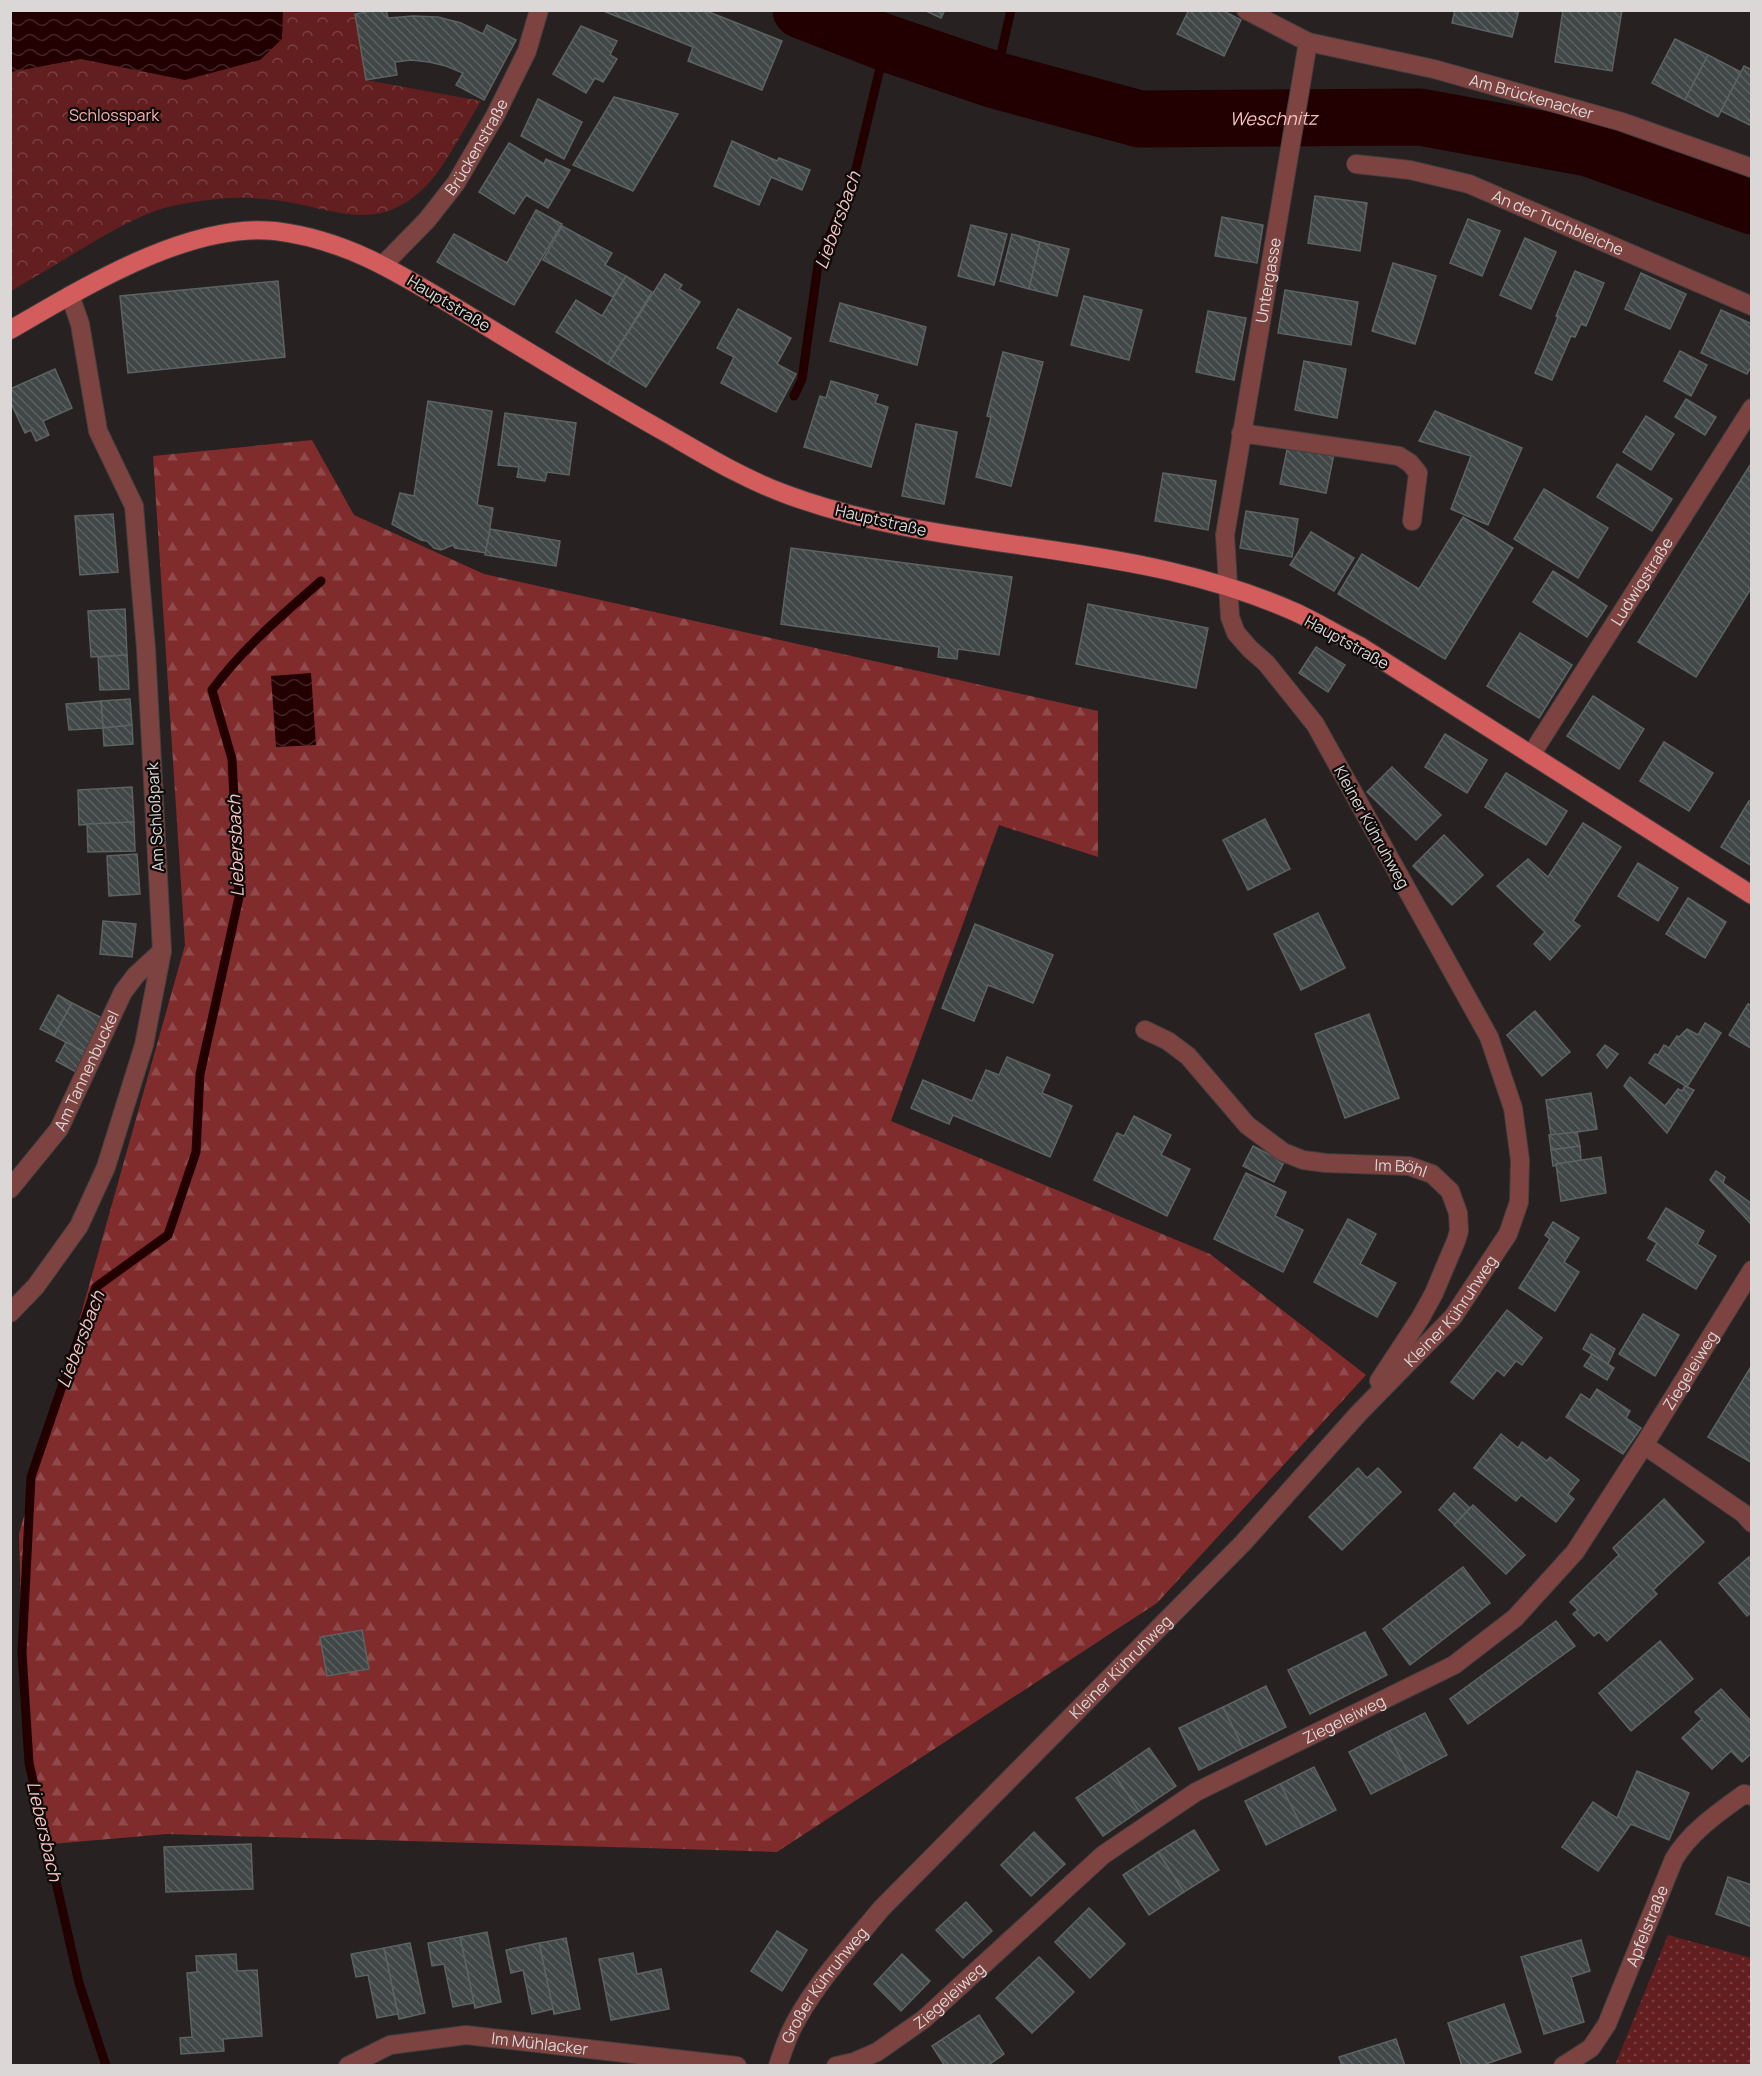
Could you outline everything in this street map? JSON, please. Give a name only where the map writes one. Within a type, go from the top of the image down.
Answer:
[{"type":"main road","name":"Hauptstraße","points":[[10,330],[70,295],[154,254],[216,235],[248,230],[273,231],[323,241],[384,264],[628,411],[733,471],[787,495],[853,515],[924,531],[1168,571],[1228,586],[1294,612],[1360,646],[1752,895]]},
{"type":"street","name":"Brückenstraße","points":[[384,264],[427,220],[456,183],[495,116],[527,51],[539,10]]},
{"type":"street","points":[[1246,10],[1308,42]]},
{"type":"street","name":"Untergasse","points":[[1228,586],[1224,535],[1308,42]]},
{"type":"street","name":"Am Brückenacker","points":[[1308,42],[1434,69],[1600,116],[1752,168]]},
{"type":"street","name":"An der Tuchbleiche","points":[[1356,164],[1410,170],[1469,184],[1752,306]]},
{"type":"street","name":"Am Schloßpark","points":[[10,1313],[36,1286],[79,1226],[106,1167],[144,1045],[162,951],[146,649],[134,506],[98,431],[80,324],[70,295]]},
{"type":"street","name":"Ludwigstraße","points":[[1531,755],[1752,408]]},
{"type":"street","points":[[1241,433],[1400,456],[1418,473],[1412,521]]},
{"type":"street","name":"Kleiner Kühruhweg","points":[[881,1909],[1243,1543],[1359,1413],[1453,1317],[1508,1234],[1519,1202],[1520,1160],[1513,1108],[1489,1036],[1315,724],[1266,663],[1236,633],[1230,617],[1228,586]]},
{"type":"street","name":"Am Tannenbuckel","points":[[10,1189],[59,1129],[123,992],[136,975],[162,951]]},
{"type":"street","name":"Im Böhl","points":[[1145,1030],[1168,1041],[1183,1052],[1247,1125],[1283,1152],[1303,1160],[1326,1163],[1409,1166],[1432,1174],[1450,1191],[1458,1213],[1459,1231],[1456,1241],[1421,1317],[1359,1413]]},
{"type":"street","name":"Ziegeleiweg","points":[[836,2066],[854,2062],[878,2052],[924,2019],[1103,1855],[1196,1792],[1455,1665],[1515,1618],[1575,1552],[1752,1270]]},
{"type":"street","points":[[1644,1445],[1743,1513],[1752,1523]]},
{"type":"street","name":"Apfelstraße","points":[[1563,2066],[1591,2048],[1607,2024],[1674,1859],[1681,1848],[1707,1822],[1749,1793]]},
{"type":"street","name":"Großer Kühruhweg","points":[[778,2066],[789,2034],[809,2001],[844,1953],[881,1909]]},
{"type":"street","name":"Im Mühlacker","points":[[348,2066],[390,2045],[466,2035],[737,2066]]},
{"type":"green space","name":"Schlosspark","points":[[10,11],[354,11],[366,80],[481,101],[434,177],[408,201],[390,210],[354,215],[296,203],[252,198],[199,201],[173,206],[147,214],[122,226],[11,291]]},
{"type":"green space","points":[[312,440],[354,515],[484,574],[1098,711],[1098,857],[999,825],[891,1121],[1210,1254],[1366,1375],[1157,1603],[777,1852],[167,1834],[51,1844],[24,1725],[19,1534],[185,945],[153,456]]},
{"type":"green space","points":[[1668,1935],[1751,1958],[1751,2065],[1615,2065]]},
{"type":"water","points":[[11,10],[283,11],[282,39],[260,60],[185,80],[81,59],[11,72]]},
{"type":"water","points":[[311,673],[316,745],[276,747],[271,676]]},
{"type":"building","points":[[386,10],[388,18],[438,17],[461,23],[483,34],[487,25],[516,40],[484,100],[456,85],[463,73],[429,62],[411,60],[395,62],[397,75],[366,80],[355,14]]},
{"type":"building","points":[[601,10],[704,10],[782,41],[762,90],[688,61],[693,47]]},
{"type":"building","points":[[924,10],[945,10],[941,18]]},
{"type":"building","points":[[1189,10],[1222,10],[1241,20],[1224,56],[1177,34]]},
{"type":"building","points":[[1455,10],[1519,10],[1512,37],[1452,23]]},
{"type":"building","points":[[1563,10],[1622,10],[1612,71],[1555,62]]},
{"type":"building","points":[[581,26],[617,41],[610,55],[617,59],[603,82],[595,78],[586,93],[553,74]]},
{"type":"building","points":[[1675,39],[1708,55],[1685,100],[1652,83]]},
{"type":"building","points":[[1708,55],[1741,72],[1718,117],[1685,100]]},
{"type":"building","points":[[1744,66],[1752,70],[1752,126],[1721,111]]},
{"type":"building","points":[[614,97],[678,114],[633,191],[573,165]]},
{"type":"building","points":[[538,99],[582,122],[564,159],[521,136]]},
{"type":"building","points":[[732,141],[777,161],[779,158],[810,170],[802,190],[771,177],[759,205],[714,186]]},
{"type":"building","points":[[509,143],[544,164],[546,159],[570,170],[548,208],[526,195],[514,214],[479,192]]},
{"type":"building","points":[[1315,196],[1367,203],[1360,251],[1308,243]]},
{"type":"building","points":[[536,210],[562,224],[514,305],[437,262],[454,234],[507,263]]},
{"type":"building","points":[[1222,217],[1263,225],[1257,263],[1215,256]]},
{"type":"building","points":[[1468,219],[1500,231],[1482,276],[1450,263]]},
{"type":"building","points":[[971,225],[1007,234],[994,285],[958,276]]},
{"type":"building","points":[[562,226],[612,253],[605,265],[626,276],[613,297],[543,260]]},
{"type":"building","points":[[1012,234],[1040,242],[1029,289],[1000,281]]},
{"type":"building","points":[[1525,238],[1556,252],[1531,309],[1500,295]]},
{"type":"building","points":[[1040,242],[1069,249],[1057,296],[1029,289]]},
{"type":"building","points":[[1393,263],[1436,276],[1415,344],[1372,331]]},
{"type":"building","points":[[1575,271],[1604,283],[1586,326],[1581,324],[1575,337],[1571,336],[1552,380],[1535,373]]},
{"type":"building","points":[[1641,273],[1686,294],[1670,329],[1625,309]]},
{"type":"building","points":[[665,274],[682,285],[679,289],[700,302],[646,387],[608,364]]},
{"type":"building","points":[[626,276],[652,292],[608,364],[556,332],[576,300],[602,316]]},
{"type":"building","points":[[278,281],[285,357],[128,373],[120,296]]},
{"type":"building","points":[[1285,290],[1358,302],[1351,345],[1278,333]]},
{"type":"building","points":[[1084,296],[1142,310],[1129,360],[1071,345]]},
{"type":"building","points":[[840,303],[926,327],[917,365],[830,341]]},
{"type":"building","points":[[738,309],[791,338],[777,364],[796,374],[776,412],[721,383],[734,357],[717,348]]},
{"type":"building","points":[[1721,310],[1752,324],[1752,365],[1747,374],[1701,353]]},
{"type":"building","points":[[1208,311],[1246,318],[1234,380],[1196,372]]},
{"type":"building","points":[[1680,351],[1707,365],[1691,396],[1664,381]]},
{"type":"building","points":[[1003,352],[1043,362],[1011,486],[976,477],[991,417],[987,416]]},
{"type":"building","points":[[1304,361],[1346,369],[1337,418],[1295,410]]},
{"type":"building","points":[[55,369],[72,408],[43,421],[49,435],[36,441],[31,430],[25,433],[10,401],[10,389]]},
{"type":"building","points":[[831,381],[878,395],[875,403],[888,407],[871,467],[804,447],[820,396],[826,398]]},
{"type":"building","points":[[1686,399],[1716,417],[1705,435],[1675,417]]},
{"type":"building","points":[[428,401],[492,411],[477,505],[493,508],[486,553],[455,548],[453,545],[441,550],[434,548],[427,541],[392,524],[400,493],[414,496]]},
{"type":"building","points":[[1435,411],[1522,448],[1488,525],[1451,509],[1471,456],[1419,441]]},
{"type":"building","points":[[505,413],[576,423],[569,475],[547,472],[545,481],[517,477],[519,467],[498,465]]},
{"type":"building","points":[[1646,416],[1674,434],[1651,470],[1623,452]]},
{"type":"building","points":[[916,424],[957,432],[944,504],[902,496]]},
{"type":"building","points":[[1288,445],[1334,454],[1326,493],[1280,484]]},
{"type":"building","points":[[1752,462],[1752,587],[1696,677],[1638,642]]},
{"type":"building","points":[[1617,464],[1672,499],[1652,531],[1597,497]]},
{"type":"building","points":[[1163,473],[1216,481],[1208,530],[1155,521]]},
{"type":"building","points":[[1544,489],[1608,528],[1578,578],[1514,539]]},
{"type":"building","points":[[1246,511],[1298,519],[1292,557],[1240,548]]},
{"type":"building","points":[[113,514],[118,572],[80,575],[75,516]]},
{"type":"building","points":[[1463,517],[1513,548],[1445,659],[1338,594],[1362,554],[1419,589]]},
{"type":"building","points":[[490,529],[560,541],[556,566],[485,555]]},
{"type":"building","points":[[1311,532],[1354,558],[1334,591],[1290,565]]},
{"type":"building","points":[[791,548],[1012,577],[999,655],[958,649],[957,659],[938,657],[939,647],[781,624]]},
{"type":"building","points":[[1553,571],[1607,606],[1587,637],[1533,602]]},
{"type":"building","points":[[1088,604],[1208,628],[1196,688],[1076,664]]},
{"type":"building","points":[[125,609],[127,655],[91,657],[88,611]]},
{"type":"building","points":[[1520,633],[1572,665],[1539,718],[1487,686]]},
{"type":"building","points":[[1316,647],[1345,665],[1328,692],[1299,673]]},
{"type":"building","points":[[127,655],[129,689],[100,690],[98,657]]},
{"type":"building","points":[[1593,696],[1644,729],[1619,769],[1567,736]]},
{"type":"building","points":[[130,699],[132,725],[103,728],[101,701]]},
{"type":"building","points":[[101,701],[103,728],[69,730],[66,704]]},
{"type":"building","points":[[132,725],[133,744],[104,746],[103,728]]},
{"type":"building","points":[[1445,734],[1487,760],[1467,793],[1425,767]]},
{"type":"building","points":[[1664,742],[1713,773],[1689,811],[1640,781]]},
{"type":"building","points":[[1392,767],[1441,815],[1416,840],[1367,792]]},
{"type":"building","points":[[1506,773],[1567,811],[1546,845],[1485,807]]},
{"type":"building","points":[[132,787],[134,822],[79,825],[78,790]]},
{"type":"building","points":[[1749,801],[1752,802],[1752,866],[1721,847]]},
{"type":"building","points":[[1265,819],[1290,869],[1248,890],[1223,840]]},
{"type":"building","points":[[134,822],[135,851],[88,852],[87,824]]},
{"type":"building","points":[[1583,823],[1621,847],[1573,921],[1580,926],[1550,960],[1534,944],[1545,932],[1497,886],[1528,859],[1548,877]]},
{"type":"building","points":[[1444,835],[1483,875],[1452,905],[1413,866]]},
{"type":"building","points":[[137,854],[140,894],[109,896],[107,856]]},
{"type":"building","points":[[1638,863],[1678,888],[1658,921],[1618,896]]},
{"type":"building","points":[[1688,898],[1726,922],[1705,958],[1666,934]]},
{"type":"building","points":[[1318,913],[1345,968],[1301,990],[1274,934]]},
{"type":"building","points":[[103,921],[136,924],[132,957],[100,954]]},
{"type":"building","points":[[975,924],[1053,955],[1033,1003],[988,985],[974,1021],[942,1008]]},
{"type":"building","points":[[58,995],[72,1003],[54,1036],[40,1029]]},
{"type":"building","points":[[72,1003],[104,1019],[86,1053],[54,1036]]},
{"type":"building","points":[[1748,1004],[1752,1006],[1752,1049],[1729,1035]]},
{"type":"building","points":[[1535,1011],[1570,1052],[1542,1076],[1507,1035]]},
{"type":"building","points":[[1369,1014],[1399,1098],[1345,1118],[1315,1034]]},
{"type":"building","points":[[1705,1023],[1721,1033],[1687,1087],[1649,1063],[1664,1045],[1669,1048],[1677,1036],[1679,1037],[1687,1029],[1698,1035]]},
{"type":"building","points":[[66,1042],[86,1053],[76,1072],[56,1061]]},
{"type":"building","points":[[1605,1045],[1618,1054],[1607,1068],[1597,1055]]},
{"type":"building","points":[[1007,1057],[1050,1075],[1042,1093],[1072,1106],[1050,1157],[953,1115],[949,1124],[911,1108],[923,1080],[972,1101],[986,1070],[999,1075]]},
{"type":"building","points":[[1630,1077],[1665,1106],[1678,1089],[1682,1091],[1685,1086],[1694,1090],[1667,1133],[1624,1086]]},
{"type":"building","points":[[1591,1093],[1597,1129],[1551,1136],[1546,1100]]},
{"type":"building","points":[[1134,1116],[1171,1135],[1161,1155],[1190,1169],[1167,1216],[1094,1180],[1117,1133],[1124,1136]]},
{"type":"building","points":[[1577,1132],[1580,1146],[1551,1150],[1549,1135]]},
{"type":"building","points":[[1253,1146],[1284,1162],[1274,1182],[1243,1166]]},
{"type":"building","points":[[1580,1146],[1581,1160],[1553,1166],[1551,1150]]},
{"type":"building","points":[[1601,1157],[1606,1193],[1561,1201],[1556,1164]]},
{"type":"building","points":[[1716,1171],[1725,1177],[1723,1183],[1752,1204],[1752,1225],[1710,1180]]},
{"type":"building","points":[[1246,1173],[1286,1192],[1275,1216],[1303,1230],[1283,1272],[1214,1239]]},
{"type":"building","points":[[1666,1208],[1704,1231],[1697,1244],[1716,1256],[1696,1289],[1647,1260],[1657,1243],[1648,1238]]},
{"type":"building","points":[[1348,1219],[1376,1234],[1360,1264],[1396,1283],[1377,1317],[1314,1282]]},
{"type":"building","points":[[1553,1222],[1579,1238],[1564,1262],[1579,1272],[1555,1311],[1519,1288],[1550,1239],[1545,1235]]},
{"type":"building","points":[[1507,1310],[1542,1338],[1522,1365],[1516,1361],[1504,1376],[1497,1370],[1473,1399],[1451,1382]]},
{"type":"building","points":[[1643,1314],[1679,1335],[1655,1376],[1619,1354]]},
{"type":"building","points":[[1591,1334],[1615,1349],[1608,1364],[1583,1349]]},
{"type":"building","points":[[1592,1354],[1614,1368],[1607,1380],[1584,1366]]},
{"type":"building","points":[[1752,1365],[1752,1463],[1708,1437]]},
{"type":"building","points":[[1597,1389],[1630,1411],[1626,1418],[1641,1428],[1623,1454],[1566,1417],[1581,1394],[1590,1400]]},
{"type":"building","points":[[1501,1434],[1518,1448],[1522,1442],[1547,1461],[1550,1457],[1579,1480],[1568,1494],[1574,1499],[1556,1522],[1521,1495],[1516,1501],[1474,1468]]},
{"type":"building","points":[[1358,1468],[1367,1478],[1378,1468],[1401,1492],[1370,1522],[1337,1489]]},
{"type":"building","points":[[1337,1489],[1370,1522],[1342,1550],[1309,1517]]},
{"type":"building","points":[[1454,1493],[1470,1508],[1455,1525],[1439,1510]]},
{"type":"building","points":[[1664,1499],[1704,1542],[1653,1590],[1657,1594],[1607,1641],[1599,1632],[1594,1636],[1573,1614],[1578,1610],[1570,1602],[1619,1555],[1613,1548]]},
{"type":"building","points":[[1473,1505],[1525,1555],[1506,1574],[1454,1525]]},
{"type":"building","points":[[1749,1557],[1752,1560],[1752,1612],[1747,1616],[1719,1583]]},
{"type":"building","points":[[1463,1567],[1490,1603],[1410,1665],[1383,1629]]},
{"type":"building","points":[[1556,1621],[1575,1646],[1468,1724],[1450,1699]]},
{"type":"building","points":[[362,1630],[369,1669],[327,1676],[320,1637]]},
{"type":"building","points":[[1365,1632],[1387,1675],[1310,1714],[1288,1670]]},
{"type":"building","points":[[1660,1641],[1693,1679],[1631,1731],[1599,1693]]},
{"type":"building","points":[[1266,1686],[1286,1727],[1243,1748],[1223,1707]]},
{"type":"building","points":[[1721,1689],[1752,1722],[1752,1753],[1742,1762],[1731,1751],[1712,1769],[1682,1738],[1702,1719],[1695,1712]]},
{"type":"building","points":[[1223,1707],[1243,1748],[1199,1770],[1179,1728]]},
{"type":"building","points":[[1425,1713],[1447,1755],[1409,1775],[1387,1732]]},
{"type":"building","points":[[1387,1732],[1409,1775],[1371,1794],[1349,1752]]},
{"type":"building","points":[[1149,1748],[1176,1786],[1139,1811],[1113,1773]]},
{"type":"building","points":[[1314,1767],[1336,1810],[1302,1827],[1280,1784]]},
{"type":"building","points":[[1637,1771],[1689,1793],[1669,1840],[1631,1824],[1598,1871],[1562,1847],[1593,1802],[1617,1818]]},
{"type":"building","points":[[1113,1773],[1139,1811],[1103,1836],[1076,1798]]},
{"type":"building","points":[[1280,1784],[1302,1827],[1266,1845],[1245,1801]]},
{"type":"building","points":[[1194,1830],[1219,1870],[1184,1892],[1158,1852]]},
{"type":"building","points":[[1034,1832],[1065,1864],[1031,1896],[1001,1865]]},
{"type":"building","points":[[251,1844],[253,1889],[166,1892],[164,1847]]},
{"type":"building","points":[[1158,1852],[1184,1892],[1149,1915],[1123,1875]]},
{"type":"building","points":[[1728,1877],[1752,1885],[1752,1927],[1716,1914]]},
{"type":"building","points":[[966,1902],[992,1931],[963,1958],[936,1930]]},
{"type":"building","points":[[1089,1908],[1125,1944],[1090,1978],[1055,1942]]},
{"type":"building","points":[[777,1931],[807,1950],[782,1991],[751,1971]]},
{"type":"building","points":[[487,1932],[501,2002],[475,2008],[460,1937]]},
{"type":"building","points":[[460,1937],[474,2003],[453,2007],[444,1964],[432,1966],[428,1943]]},
{"type":"building","points":[[566,1938],[580,2009],[554,2014],[539,1943]]},
{"type":"building","points":[[1581,1940],[1590,1971],[1571,1977],[1584,2022],[1544,2034],[1521,1957]]},
{"type":"building","points":[[410,1943],[425,2013],[399,2019],[384,1948]]},
{"type":"building","points":[[539,1943],[553,2009],[532,2014],[523,1970],[511,1973],[506,1950]]},
{"type":"building","points":[[384,1948],[398,2014],[377,2018],[368,1975],[356,1977],[351,1954]]},
{"type":"building","points":[[633,1953],[637,1974],[661,1969],[669,2009],[611,2020],[599,1959]]},
{"type":"building","points":[[236,1954],[237,1971],[257,1970],[262,2036],[223,2039],[224,2051],[181,2054],[180,2038],[192,2037],[187,1973],[197,1972],[196,1956]]},
{"type":"building","points":[[902,1954],[930,1981],[901,2011],[874,1984]]},
{"type":"building","points":[[1039,1957],[1074,1992],[1032,2033],[996,1998]]},
{"type":"building","points":[[1504,2004],[1521,2052],[1480,2066],[1462,2066],[1448,2023]]},
{"type":"building","points":[[979,2015],[1004,2054],[987,2066],[945,2066],[932,2046]]},
{"type":"building","points":[[1396,2039],[1405,2066],[1342,2066],[1339,2057]]},
{"type":"waterway","name":"Weschnitz","points":[[801,10],[886,43],[995,80],[1140,119],[1420,117],[1588,148],[1752,206]]},
{"type":"waterway","points":[[995,80],[1011,10]]},
{"type":"waterway","name":"Liebersbach","points":[[794,396],[802,379],[818,265],[855,173],[886,43]]},
{"type":"waterway","name":"Liebersbach","points":[[106,2066],[79,1983],[29,1763],[22,1652],[31,1477],[96,1287],[168,1235],[196,1152],[200,1074],[239,897],[232,759],[212,690],[250,646],[321,581]]}]
